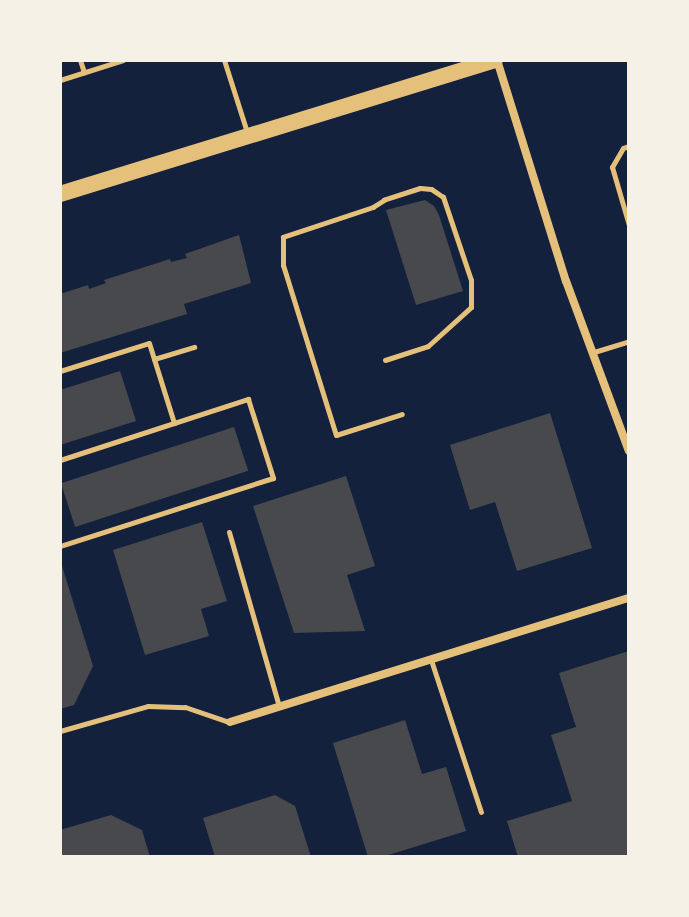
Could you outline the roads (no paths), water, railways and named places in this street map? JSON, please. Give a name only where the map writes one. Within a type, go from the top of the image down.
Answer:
[{"type":"main road","points":[[60,194],[496,60]]},
{"type":"street","points":[[496,60],[566,281],[629,451]]},
{"type":"street","points":[[230,722],[629,598]]},
{"type":"lane","points":[[80,60],[84,72]]},
{"type":"lane","points":[[60,80],[123,60]]},
{"type":"lane","points":[[224,60],[248,136]]},
{"type":"lane","points":[[629,146],[623,148],[612,167],[629,225]]},
{"type":"lane","points":[[385,360],[428,346],[471,307],[471,280],[443,197],[431,189],[396,196],[283,237],[287,278],[336,435],[402,414]]},
{"type":"lane","points":[[594,352],[629,341]]},
{"type":"lane","points":[[60,371],[149,343],[174,423]]},
{"type":"lane","points":[[154,359],[194,347]]},
{"type":"lane","points":[[60,460],[248,399],[273,478],[60,546]]},
{"type":"lane","points":[[229,532],[279,707]]},
{"type":"lane","points":[[431,660],[481,812]]},
{"type":"lane","points":[[60,731],[148,706],[185,707],[230,722]]}]
